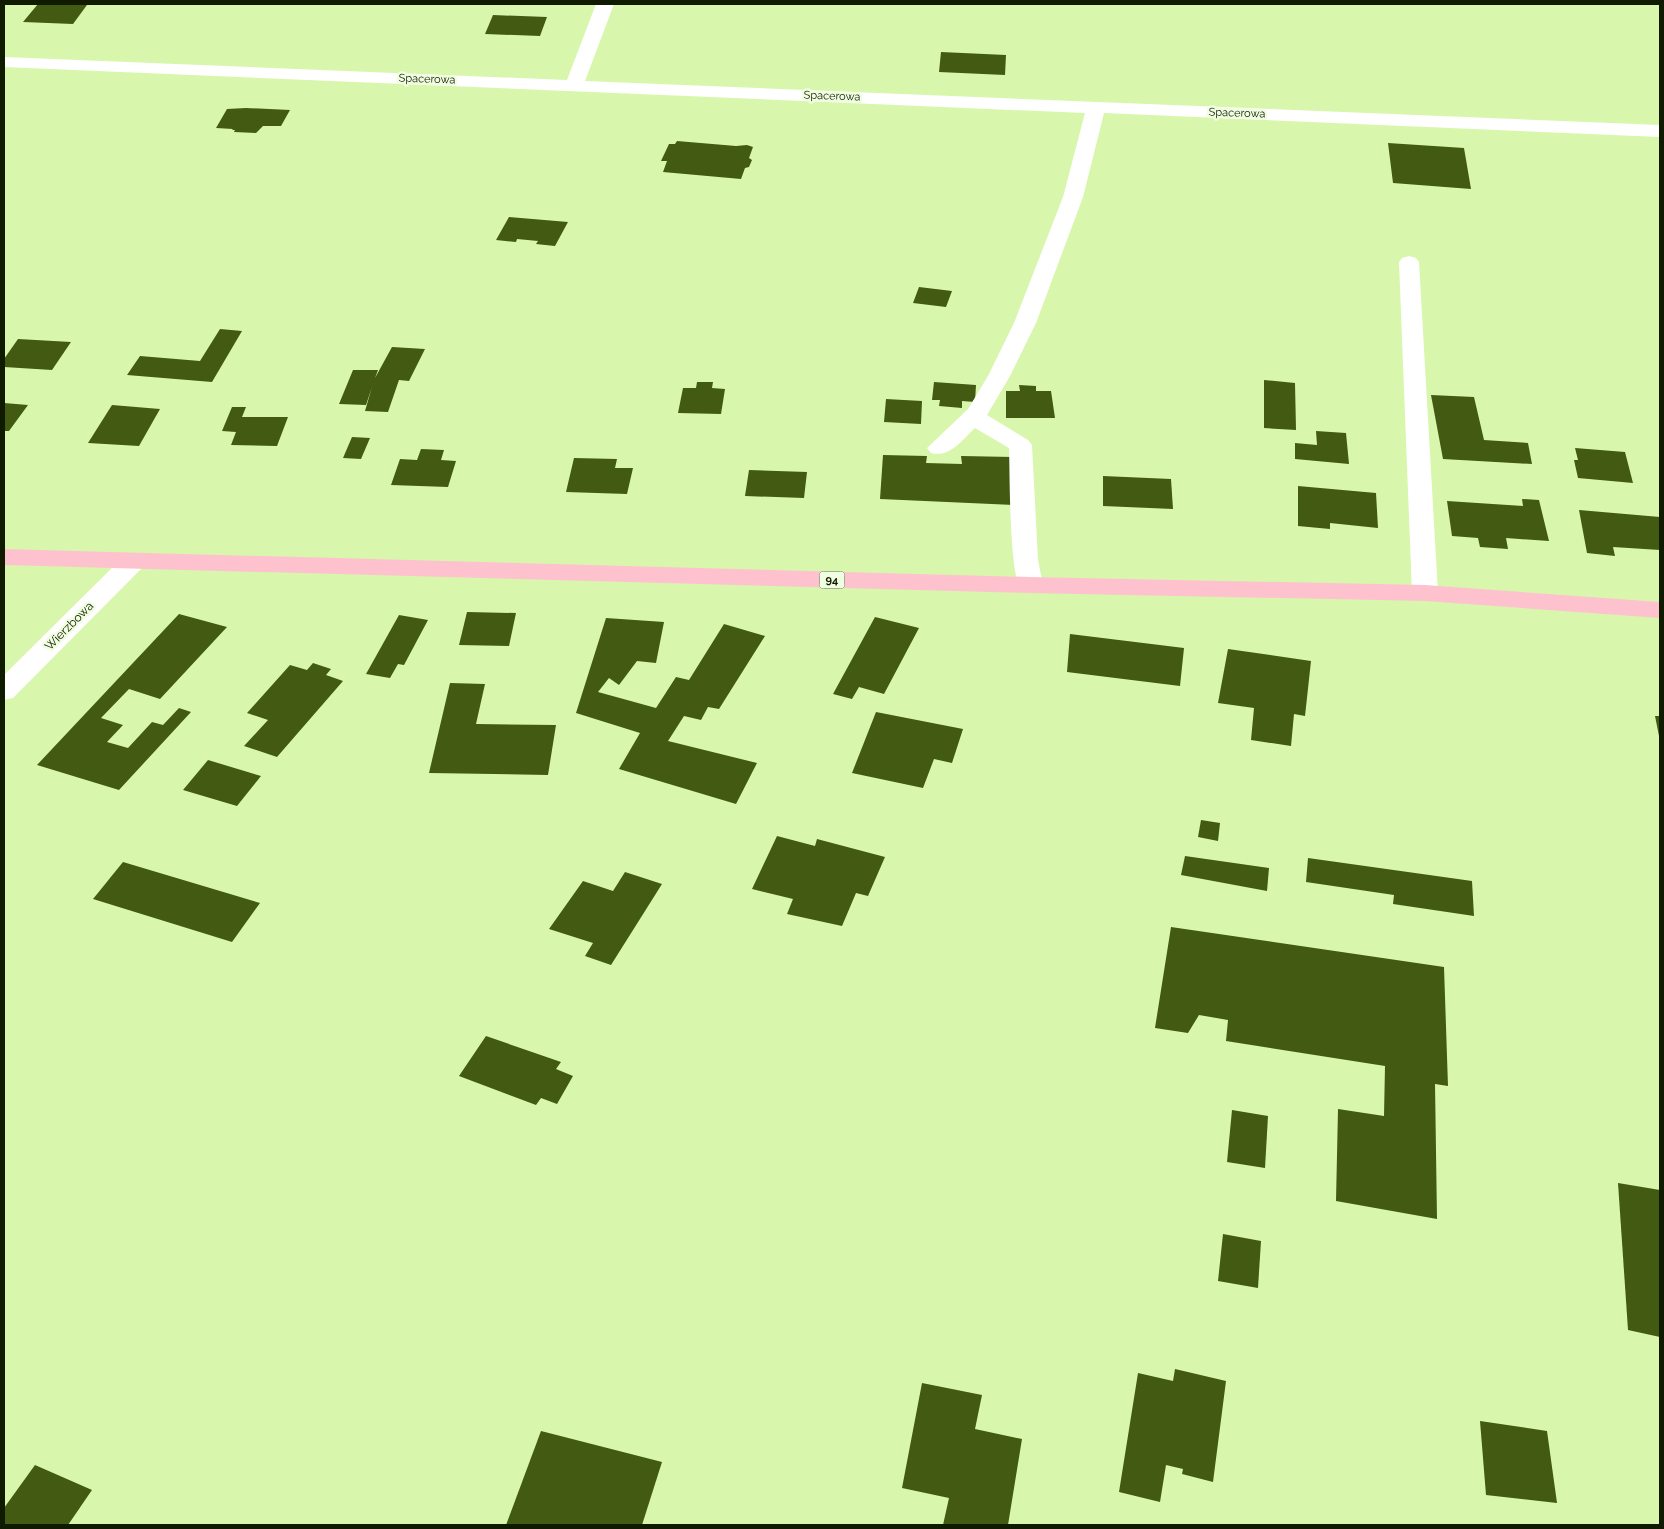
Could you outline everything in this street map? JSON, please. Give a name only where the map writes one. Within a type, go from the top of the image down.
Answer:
[{"type":"main road","name":"94","points":[[4,557],[1030,585],[1425,593],[1660,610]]},
{"type":"street","points":[[574,85],[605,4]]},
{"type":"street","name":"Spacerowa","points":[[4,62],[1660,131]]},
{"type":"street","points":[[939,448],[973,417],[999,376],[1025,323],[1073,197],[1096,107]]},
{"type":"street","points":[[1409,262],[1425,593]]},
{"type":"street","points":[[973,417],[1020,445],[1026,560],[1030,585]]},
{"type":"street","name":"Wierzbowa","points":[[4,691],[134,561]]},
{"type":"building","points":[[38,4],[87,5],[73,24],[23,22]]},
{"type":"building","points":[[493,15],[547,17],[540,36],[485,34]]},
{"type":"building","points":[[941,52],[1006,55],[1005,75],[939,72]]},
{"type":"building","points":[[227,109],[290,110],[281,126],[263,126],[256,133],[234,132],[235,130],[233,129],[216,128]]},
{"type":"building","points":[[677,141],[736,146],[747,145],[753,147],[749,158],[752,160],[749,167],[745,168],[741,179],[663,172],[667,161],[661,161],[669,144],[675,144]]},
{"type":"building","points":[[1388,143],[1464,148],[1471,189],[1393,183]]},
{"type":"building","points":[[509,217],[568,222],[555,246],[536,244],[538,241],[517,239],[516,242],[496,240]]},
{"type":"building","points":[[919,287],[952,291],[946,307],[913,303]]},
{"type":"building","points":[[220,329],[242,331],[212,382],[127,375],[140,356],[200,361]]},
{"type":"building","points":[[18,339],[71,342],[52,370],[4,367],[4,359]]},
{"type":"building","points":[[392,347],[425,349],[409,381],[399,380],[388,412],[365,411],[372,387],[366,405],[339,404],[353,370],[378,370],[375,378]]},
{"type":"building","points":[[1264,380],[1295,383],[1296,430],[1264,428]]},
{"type":"building","points":[[697,382],[713,382],[712,388],[725,389],[721,414],[678,413],[683,388],[696,388]]},
{"type":"building","points":[[934,382],[976,385],[975,402],[962,401],[962,408],[939,406],[940,400],[932,400]]},
{"type":"building","points":[[1019,385],[1036,386],[1036,391],[1051,391],[1055,418],[1006,418],[1006,391],[1020,391]]},
{"type":"building","points":[[1431,395],[1474,397],[1484,440],[1528,443],[1532,464],[1443,459]]},
{"type":"building","points":[[886,399],[922,401],[921,424],[884,422]]},
{"type":"building","points":[[4,403],[28,405],[9,431],[4,431]]},
{"type":"building","points":[[112,405],[160,409],[139,446],[88,443]]},
{"type":"building","points":[[232,407],[246,407],[242,417],[288,417],[277,446],[231,445],[236,432],[222,431]]},
{"type":"building","points":[[1316,431],[1346,433],[1349,464],[1295,459],[1295,443],[1317,445]]},
{"type":"building","points":[[352,437],[370,438],[361,459],[343,458]]},
{"type":"building","points":[[1575,448],[1625,452],[1633,483],[1578,478],[1574,460],[1578,460]]},
{"type":"building","points":[[421,449],[444,450],[441,460],[456,461],[448,487],[391,485],[400,459],[417,460]]},
{"type":"building","points":[[883,455],[927,456],[926,463],[962,464],[961,456],[1013,457],[1014,505],[880,499]]},
{"type":"building","points":[[574,458],[617,459],[615,468],[633,468],[627,494],[566,492]]},
{"type":"building","points":[[749,470],[807,472],[804,498],[745,496]]},
{"type":"building","points":[[1103,476],[1171,479],[1173,509],[1103,506]]},
{"type":"building","points":[[1298,486],[1376,493],[1378,528],[1330,523],[1330,529],[1298,526]]},
{"type":"building","points":[[1522,499],[1539,500],[1549,541],[1506,538],[1508,549],[1480,547],[1478,538],[1452,536],[1447,501],[1523,506]]},
{"type":"building","points":[[1579,510],[1660,517],[1660,550],[1613,547],[1615,556],[1587,553]]},
{"type":"building","points":[[467,612],[516,613],[509,646],[459,645]]},
{"type":"building","points":[[179,614],[227,627],[160,699],[129,689],[101,718],[123,725],[107,742],[128,748],[152,722],[163,725],[179,708],[191,712],[119,790],[37,765]]},
{"type":"building","points":[[399,615],[428,620],[404,665],[398,664],[390,678],[366,674]]},
{"type":"building","points":[[875,617],[919,628],[884,694],[859,687],[852,699],[833,694]]},
{"type":"building","points":[[606,618],[664,622],[656,663],[637,661],[619,685],[609,678],[598,692],[656,708],[676,677],[689,680],[724,624],[765,636],[719,709],[708,707],[701,720],[684,716],[668,741],[757,763],[736,804],[619,769],[640,733],[576,713]]},
{"type":"building","points":[[1070,634],[1184,648],[1180,686],[1067,672]]},
{"type":"building","points":[[1228,649],[1311,661],[1305,716],[1294,714],[1291,746],[1251,740],[1254,708],[1218,703]]},
{"type":"building","points":[[313,663],[331,669],[326,675],[343,681],[277,757],[244,746],[268,720],[247,713],[290,665],[307,670]]},
{"type":"building","points":[[450,683],[485,684],[476,724],[556,725],[548,775],[429,773]]},
{"type":"building","points":[[876,712],[963,729],[952,763],[934,759],[923,788],[852,773]]},
{"type":"building","points":[[1655,716],[1660,716],[1660,736],[1659,736]]},
{"type":"building","points":[[208,760],[261,776],[237,806],[183,790]]},
{"type":"building","points":[[1201,820],[1220,823],[1218,841],[1198,837]]},
{"type":"building","points":[[777,836],[815,846],[817,839],[885,857],[868,896],[856,893],[842,926],[787,914],[793,899],[752,889]]},
{"type":"building","points":[[1185,856],[1269,868],[1267,891],[1181,875]]},
{"type":"building","points":[[1308,858],[1472,881],[1474,916],[1393,904],[1394,895],[1306,882]]},
{"type":"building","points":[[123,862],[260,903],[232,942],[93,899]]},
{"type":"building","points":[[625,872],[662,884],[611,965],[585,956],[593,943],[549,929],[583,881],[613,891]]},
{"type":"building","points":[[1171,927],[1444,967],[1448,1086],[1435,1084],[1437,1219],[1336,1201],[1338,1109],[1384,1116],[1385,1066],[1226,1041],[1228,1020],[1199,1015],[1188,1033],[1155,1028]]},
{"type":"building","points":[[486,1036],[561,1062],[556,1069],[573,1076],[557,1104],[541,1098],[536,1105],[459,1076]]},
{"type":"building","points":[[1232,1110],[1268,1116],[1265,1168],[1227,1162]]},
{"type":"building","points":[[1618,1183],[1660,1190],[1660,1337],[1628,1330]]},
{"type":"building","points":[[1223,1234],[1261,1241],[1258,1288],[1218,1281]]},
{"type":"building","points":[[1175,1369],[1226,1381],[1213,1482],[1182,1474],[1183,1469],[1166,1465],[1160,1502],[1119,1492],[1138,1373],[1173,1381]]},
{"type":"building","points":[[922,1383],[982,1395],[975,1429],[1022,1439],[1008,1525],[943,1525],[949,1498],[902,1488]]},
{"type":"building","points":[[1480,1421],[1547,1431],[1557,1503],[1486,1495]]},
{"type":"building","points":[[541,1431],[662,1462],[642,1525],[506,1525]]},
{"type":"building","points":[[35,1465],[92,1490],[68,1525],[4,1525],[4,1508]]}]
